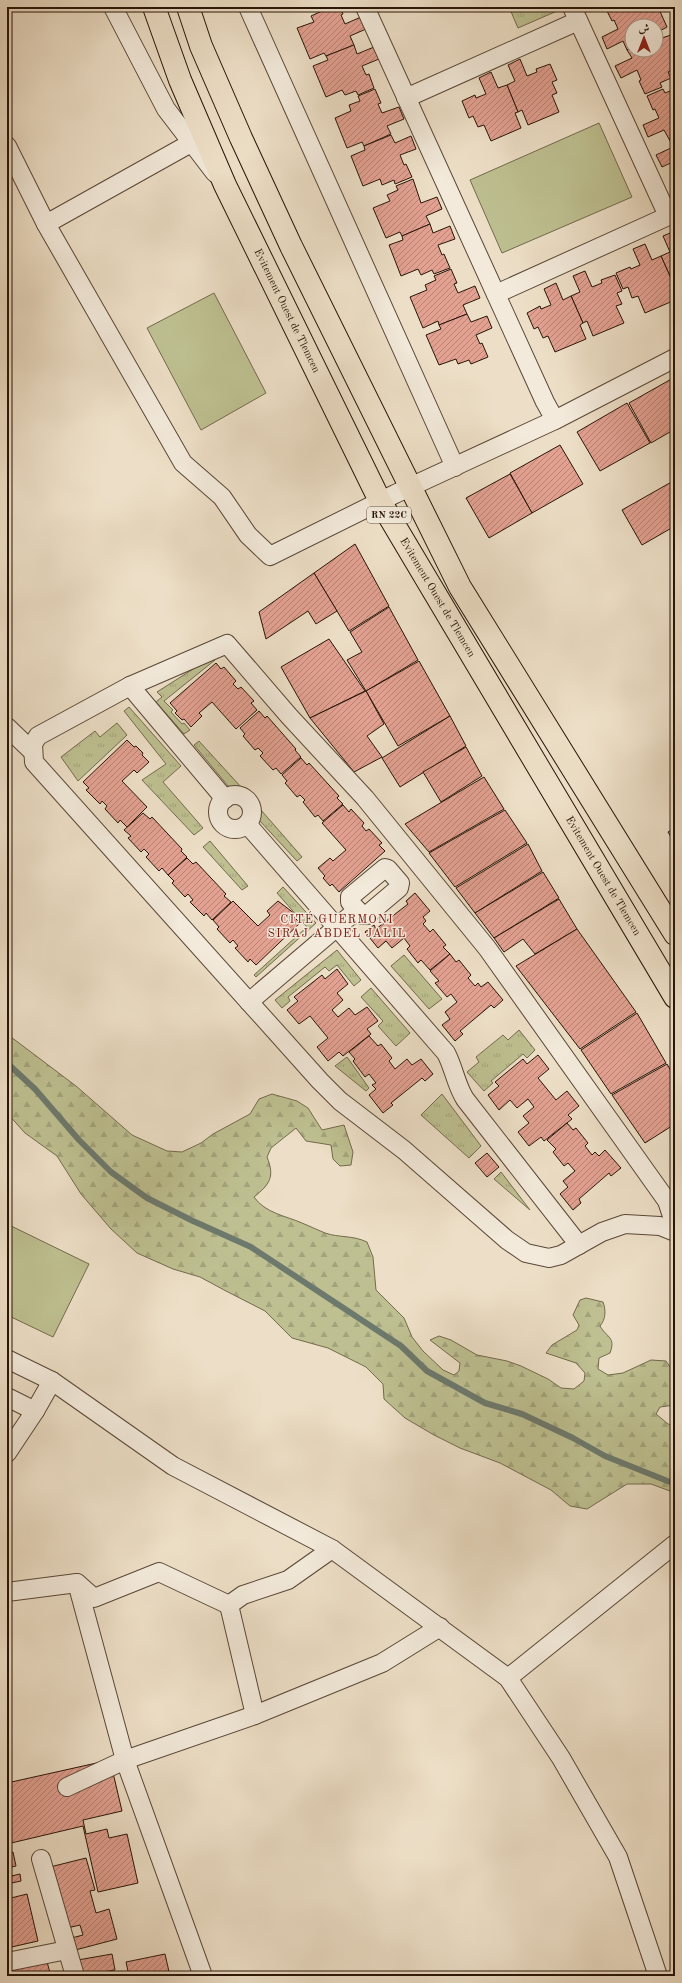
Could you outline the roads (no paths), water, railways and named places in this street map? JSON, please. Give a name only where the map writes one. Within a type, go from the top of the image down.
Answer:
[{"type":"highway","name":"Evitement Ouest de Tlemcen","points":[[154,7],[180,80],[225,185],[380,501],[675,997]]},
{"type":"highway","name":"RN 22C","points":[[188,7],[201,46],[241,138],[294,253],[460,587],[675,934]]},
{"type":"street","points":[[113,7],[166,109],[225,185]]},
{"type":"street","points":[[248,7],[455,467]]},
{"type":"street","points":[[365,7],[545,402],[555,420]]},
{"type":"street","points":[[406,98],[575,14],[671,214],[496,294]]},
{"type":"street","points":[[46,224],[191,143]]},
{"type":"street","points":[[7,146],[46,224],[183,463],[222,497],[248,535],[270,556],[410,486],[455,467],[555,420],[675,358]]},
{"type":"street","points":[[675,1225],[667,1201],[487,948],[365,798],[289,716],[227,644],[130,686],[38,736],[33,744],[32,751],[34,762],[320,1081],[340,1101],[404,1150],[507,1240],[526,1253],[549,1258],[561,1254],[602,1232],[625,1224],[660,1226],[675,1232]]},
{"type":"street","points":[[130,686],[225,799]]},
{"type":"street","points":[[7,727],[32,751]]},
{"type":"street","points":[[236,795],[247,799],[251,806],[252,813],[247,824],[241,828],[233,829],[223,823],[219,816],[219,808],[225,799],[236,795]]},
{"type":"street","points":[[247,824],[446,1053],[452,1063],[460,1092],[578,1245]]},
{"type":"street","points":[[249,1002],[357,910]]},
{"type":"street","points":[[7,1359],[52,1381],[173,1466],[332,1549],[508,1678],[561,1758],[618,1857],[658,1976]]},
{"type":"street","points":[[7,1453],[35,1411],[52,1381]]},
{"type":"street","points":[[7,1397],[35,1411]]},
{"type":"street","points":[[508,1678],[675,1544]]},
{"type":"street","points":[[230,1606],[243,1595],[288,1580],[332,1549]]},
{"type":"street","points":[[7,1592],[77,1583],[94,1598],[159,1572],[230,1606]]},
{"type":"street","points":[[77,1583],[126,1760],[203,1976]]},
{"type":"street","points":[[230,1606],[255,1715]]},
{"type":"street","points":[[67,1786],[126,1760],[255,1715],[382,1663],[440,1627]]},
{"type":"street","points":[[42,1859],[75,1976]]},
{"type":"street","points":[[7,1962],[67,1950]]},
{"type":"waterway","points":[[7,1063],[35,1089],[79,1140],[111,1172],[147,1198],[193,1221],[251,1247],[401,1346],[427,1371],[485,1403],[522,1414],[573,1438],[605,1456],[675,1484]]},
{"type":"district","name":"CITÉ GUERMONI SIRAJ ABDEL JALIL","points":[[337,927]]}]
